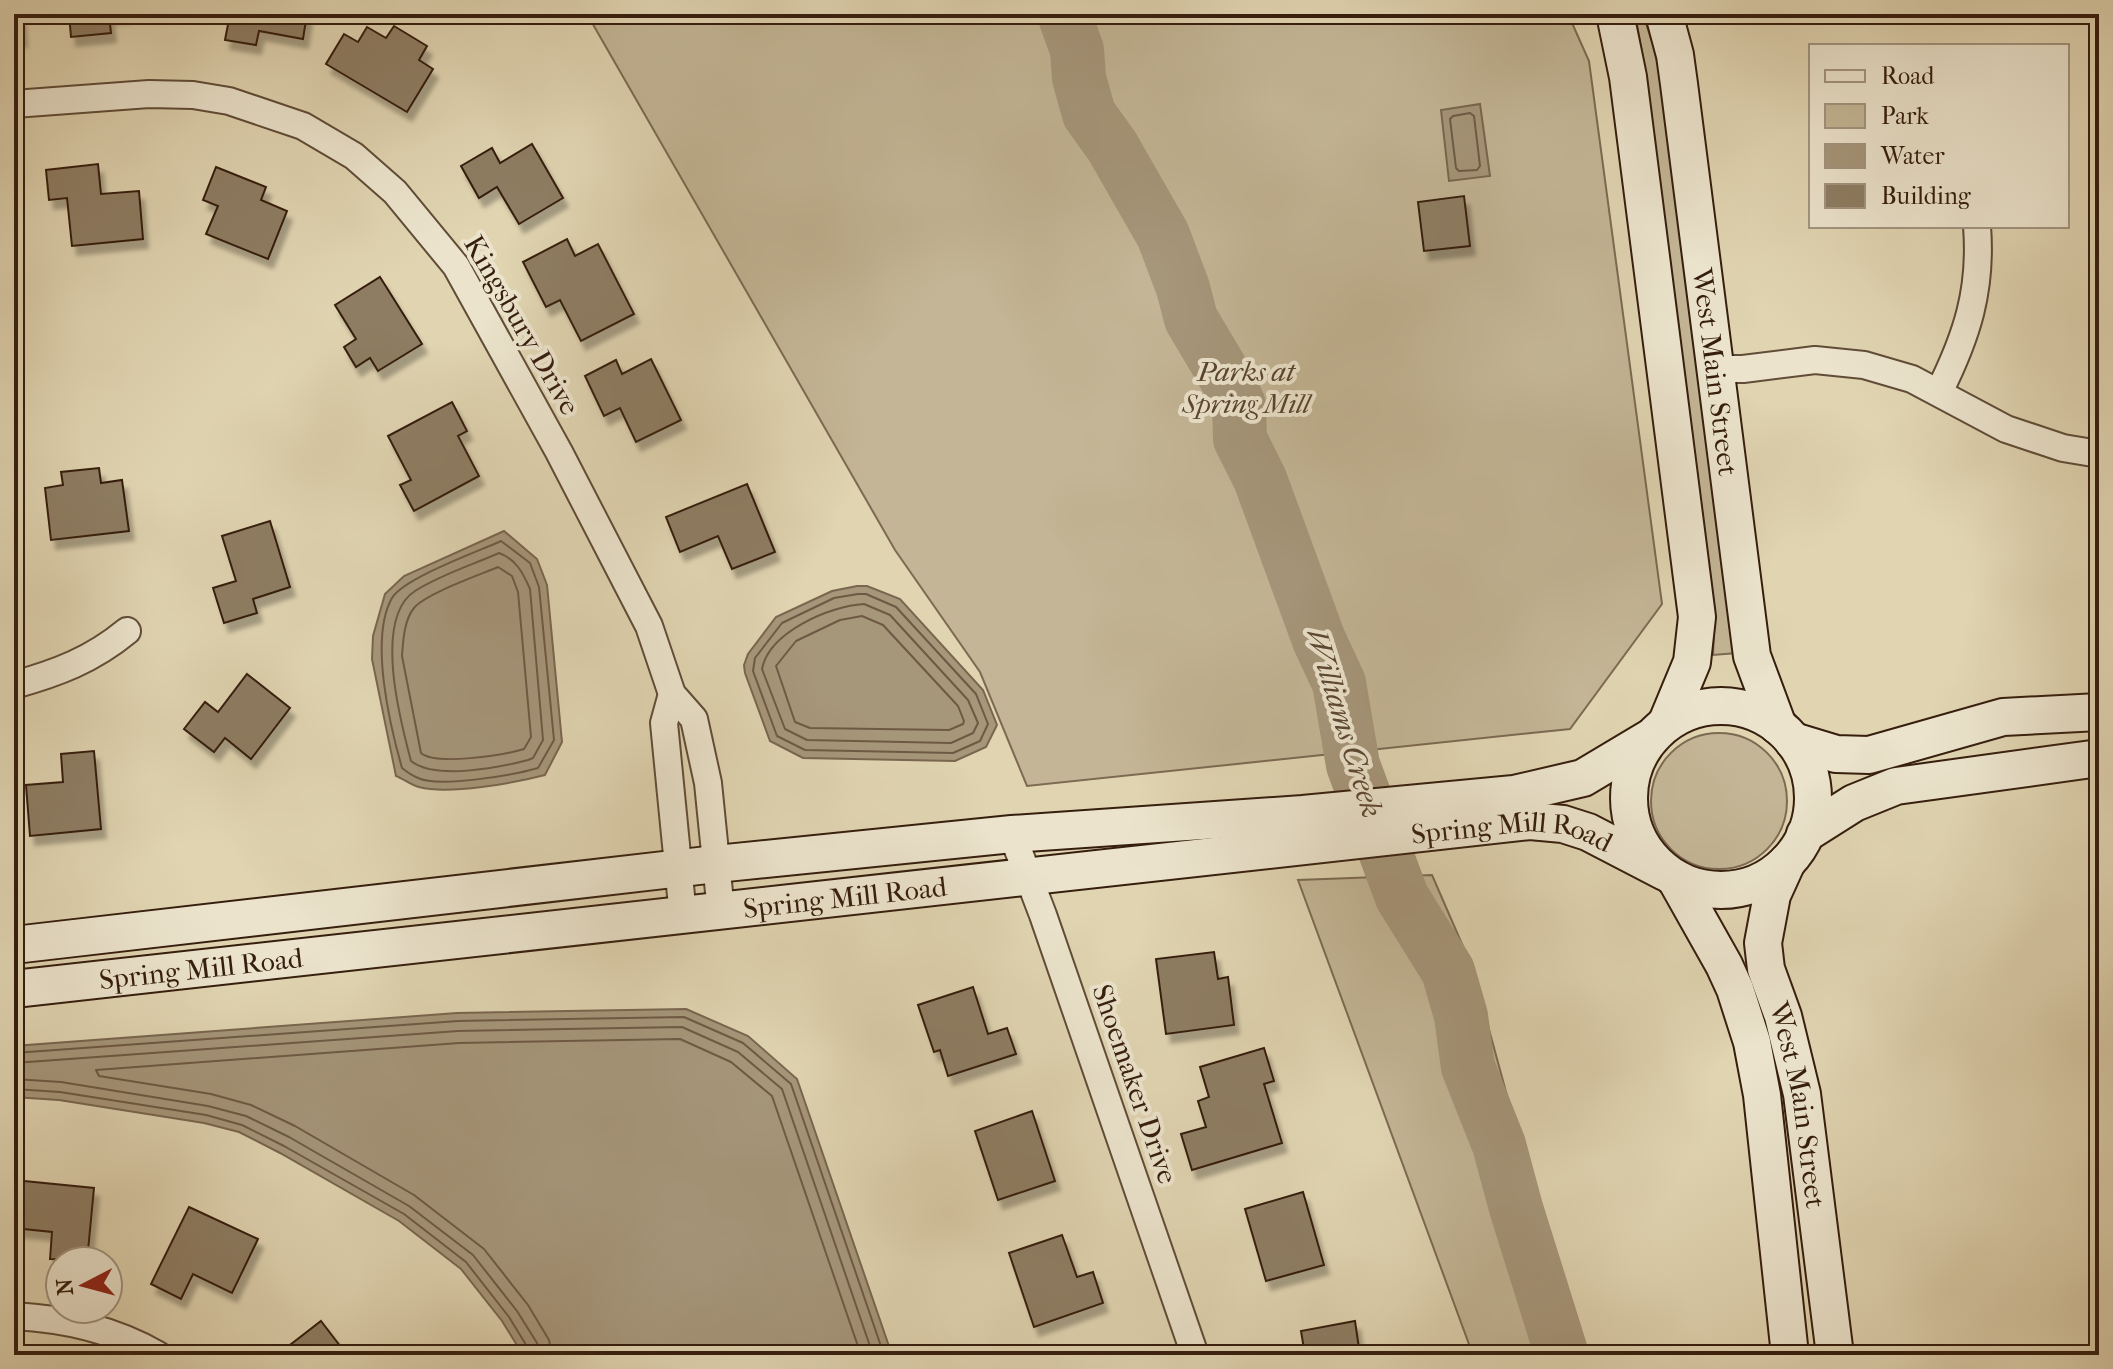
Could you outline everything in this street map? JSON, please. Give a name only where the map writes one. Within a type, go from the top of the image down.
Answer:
[{"type":"street","name":"West Main Street","points":[[1615,14],[1628,77],[1696,609],[1692,662],[1659,730]]},
{"type":"street","name":"West Main Street","points":[[1664,14],[1677,69],[1752,656],[1786,734]]},
{"type":"street","name":"Kingsbury Drive","points":[[14,104],[149,94],[193,95],[229,101],[303,126],[354,156],[395,192],[456,266],[559,452],[649,626],[672,694],[694,719],[708,783],[721,912]]},
{"type":"street","points":[[1939,392],[1960,350],[1973,308],[1979,258],[1977,228]]},
{"type":"street","points":[[1714,369],[1743,369],[1815,360],[1864,365],[1912,379],[2006,429],[2063,448],[2099,454]]},
{"type":"street","points":[[14,685],[52,674],[103,651],[127,631]]},
{"type":"street","name":"Kingsbury Drive","points":[[672,694],[664,723],[683,916]]},
{"type":"street","points":[[2099,712],[2003,717],[1869,755],[1836,754],[1786,734],[1748,710],[1723,706],[1698,708],[1659,730],[1637,760],[1630,783],[1629,808],[1635,832],[1648,854],[1670,875],[1703,888],[1734,889],[1763,880],[1796,848],[1854,803],[1896,786],[2099,758]]},
{"type":"street","name":"Spring Mill Road","points":[[14,989],[1028,877],[1306,829],[1430,816],[1572,782],[1602,769],[1659,730]]},
{"type":"street","points":[[1786,734],[1803,758],[1811,786],[1811,815],[1796,848]]},
{"type":"street","name":"Spring Mill Road","points":[[1430,816],[1563,824],[1588,832],[1670,875]]},
{"type":"street","name":"Spring Mill Road","points":[[14,945],[677,868],[1012,834],[1306,829]]},
{"type":"street","name":"Shoemaker Drive","points":[[1012,834],[1195,1355]]},
{"type":"street","name":"West Main Street","points":[[1796,848],[1767,913],[1764,958],[1783,1016],[1802,1094],[1835,1355]]},
{"type":"street","name":"West Main Street","points":[[1670,875],[1724,965],[1752,1042],[1762,1095],[1790,1355]]},
{"type":"street","points":[[14,1316],[54,1318],[83,1324],[115,1333],[158,1355]]},
{"type":"green space","name":"Parks at Spring Mill","points":[[587,14],[1568,14],[1589,61],[1662,604],[1570,729],[1027,786],[980,672],[895,550]]},
{"type":"green space","points":[[1635,14],[1643,14],[1663,89],[1737,653],[1713,655],[1715,611],[1645,69]]},
{"type":"green space","points":[[1719,733],[1745,738],[1767,753],[1782,775],[1787,801],[1782,827],[1767,849],[1745,864],[1719,869],[1693,864],[1671,849],[1656,827],[1651,801],[1656,775],[1671,753],[1693,738]]},
{"type":"green space","points":[[1432,875],[1472,967],[1561,1294],[1584,1355],[1473,1355],[1298,880]]},
{"type":"water","points":[[1480,104],[1490,176],[1449,181],[1441,110]]},
{"type":"water","points":[[504,531],[537,559],[547,585],[562,742],[545,775],[464,789],[416,786],[396,776],[372,659],[373,636],[385,594],[404,576]]},
{"type":"water","points":[[867,586],[900,599],[983,690],[997,725],[986,747],[955,761],[803,758],[770,741],[745,673],[748,654],[776,617],[832,591]]},
{"type":"water","points":[[686,1009],[748,1036],[797,1079],[892,1355],[523,1355],[502,1321],[461,1269],[399,1221],[239,1132],[204,1123],[59,1100],[14,1097],[14,1046],[457,1013]]},
{"type":"building","points":[[14,14],[20,14],[22,38],[14,38]]},
{"type":"building","points":[[69,14],[126,14],[109,15],[111,33],[71,37]]},
{"type":"building","points":[[230,14],[307,14],[303,39],[259,31],[256,45],[225,40]]},
{"type":"building","points":[[394,26],[427,46],[419,60],[433,69],[407,112],[326,64],[344,34],[358,42],[367,27],[386,38]]},
{"type":"building","points":[[532,144],[563,198],[519,224],[497,187],[479,198],[461,166],[492,148],[500,163]]},
{"type":"building","points":[[98,164],[101,194],[139,191],[143,239],[72,246],[67,198],[49,200],[46,170]]},
{"type":"building","points":[[216,167],[266,187],[261,200],[287,211],[268,259],[206,234],[218,206],[203,200]]},
{"type":"building","points":[[1464,196],[1470,246],[1424,251],[1418,202]]},
{"type":"building","points":[[567,239],[575,256],[598,244],[634,314],[581,341],[560,300],[546,307],[523,262]]},
{"type":"building","points":[[380,277],[422,344],[378,371],[370,358],[356,367],[344,347],[356,339],[335,305]]},
{"type":"building","points":[[651,359],[681,420],[636,442],[620,408],[604,416],[585,376],[616,360],[622,374]]},
{"type":"building","points":[[452,402],[467,431],[458,436],[479,476],[414,511],[400,485],[411,480],[388,436]]},
{"type":"building","points":[[99,468],[101,483],[122,480],[129,531],[51,540],[45,488],[63,485],[61,472]]},
{"type":"building","points":[[747,484],[775,552],[732,569],[718,536],[680,552],[666,517]]},
{"type":"building","points":[[270,521],[290,587],[253,599],[257,613],[224,623],[213,588],[236,581],[222,536]]},
{"type":"building","points":[[247,674],[290,708],[251,759],[225,738],[214,752],[184,729],[205,702],[218,712]]},
{"type":"building","points":[[94,751],[101,829],[30,836],[26,785],[63,782],[61,754]]},
{"type":"building","points":[[1214,952],[1218,979],[1228,977],[1234,1025],[1166,1034],[1156,959]]},
{"type":"building","points":[[973,987],[988,1034],[1007,1028],[1016,1054],[948,1076],[940,1050],[934,1052],[918,1005]]},
{"type":"building","points":[[1264,1048],[1274,1081],[1264,1084],[1282,1143],[1192,1170],[1181,1134],[1206,1127],[1198,1101],[1209,1097],[1200,1067]]},
{"type":"building","points":[[1032,1111],[1055,1181],[998,1200],[975,1131]]},
{"type":"building","points":[[14,1180],[94,1188],[89,1245],[51,1245],[52,1232],[14,1228]]},
{"type":"building","points":[[1303,1192],[1324,1265],[1266,1281],[1245,1209]]},
{"type":"building","points":[[189,1207],[258,1239],[232,1293],[193,1274],[181,1299],[151,1284]]},
{"type":"building","points":[[1062,1235],[1077,1277],[1093,1272],[1103,1303],[1034,1327],[1009,1253]]},
{"type":"building","points":[[321,1321],[347,1355],[277,1355]]},
{"type":"building","points":[[1355,1321],[1360,1355],[1305,1355],[1301,1331]]},
{"type":"waterway","name":"Williams Creek","points":[[1064,14],[1077,50],[1079,78],[1089,114],[1112,146],[1163,235],[1191,319],[1239,405],[1240,439],[1260,479],[1319,640],[1339,683],[1353,765],[1402,897],[1448,971],[1461,1016],[1468,1067],[1499,1145],[1562,1355]]}]
